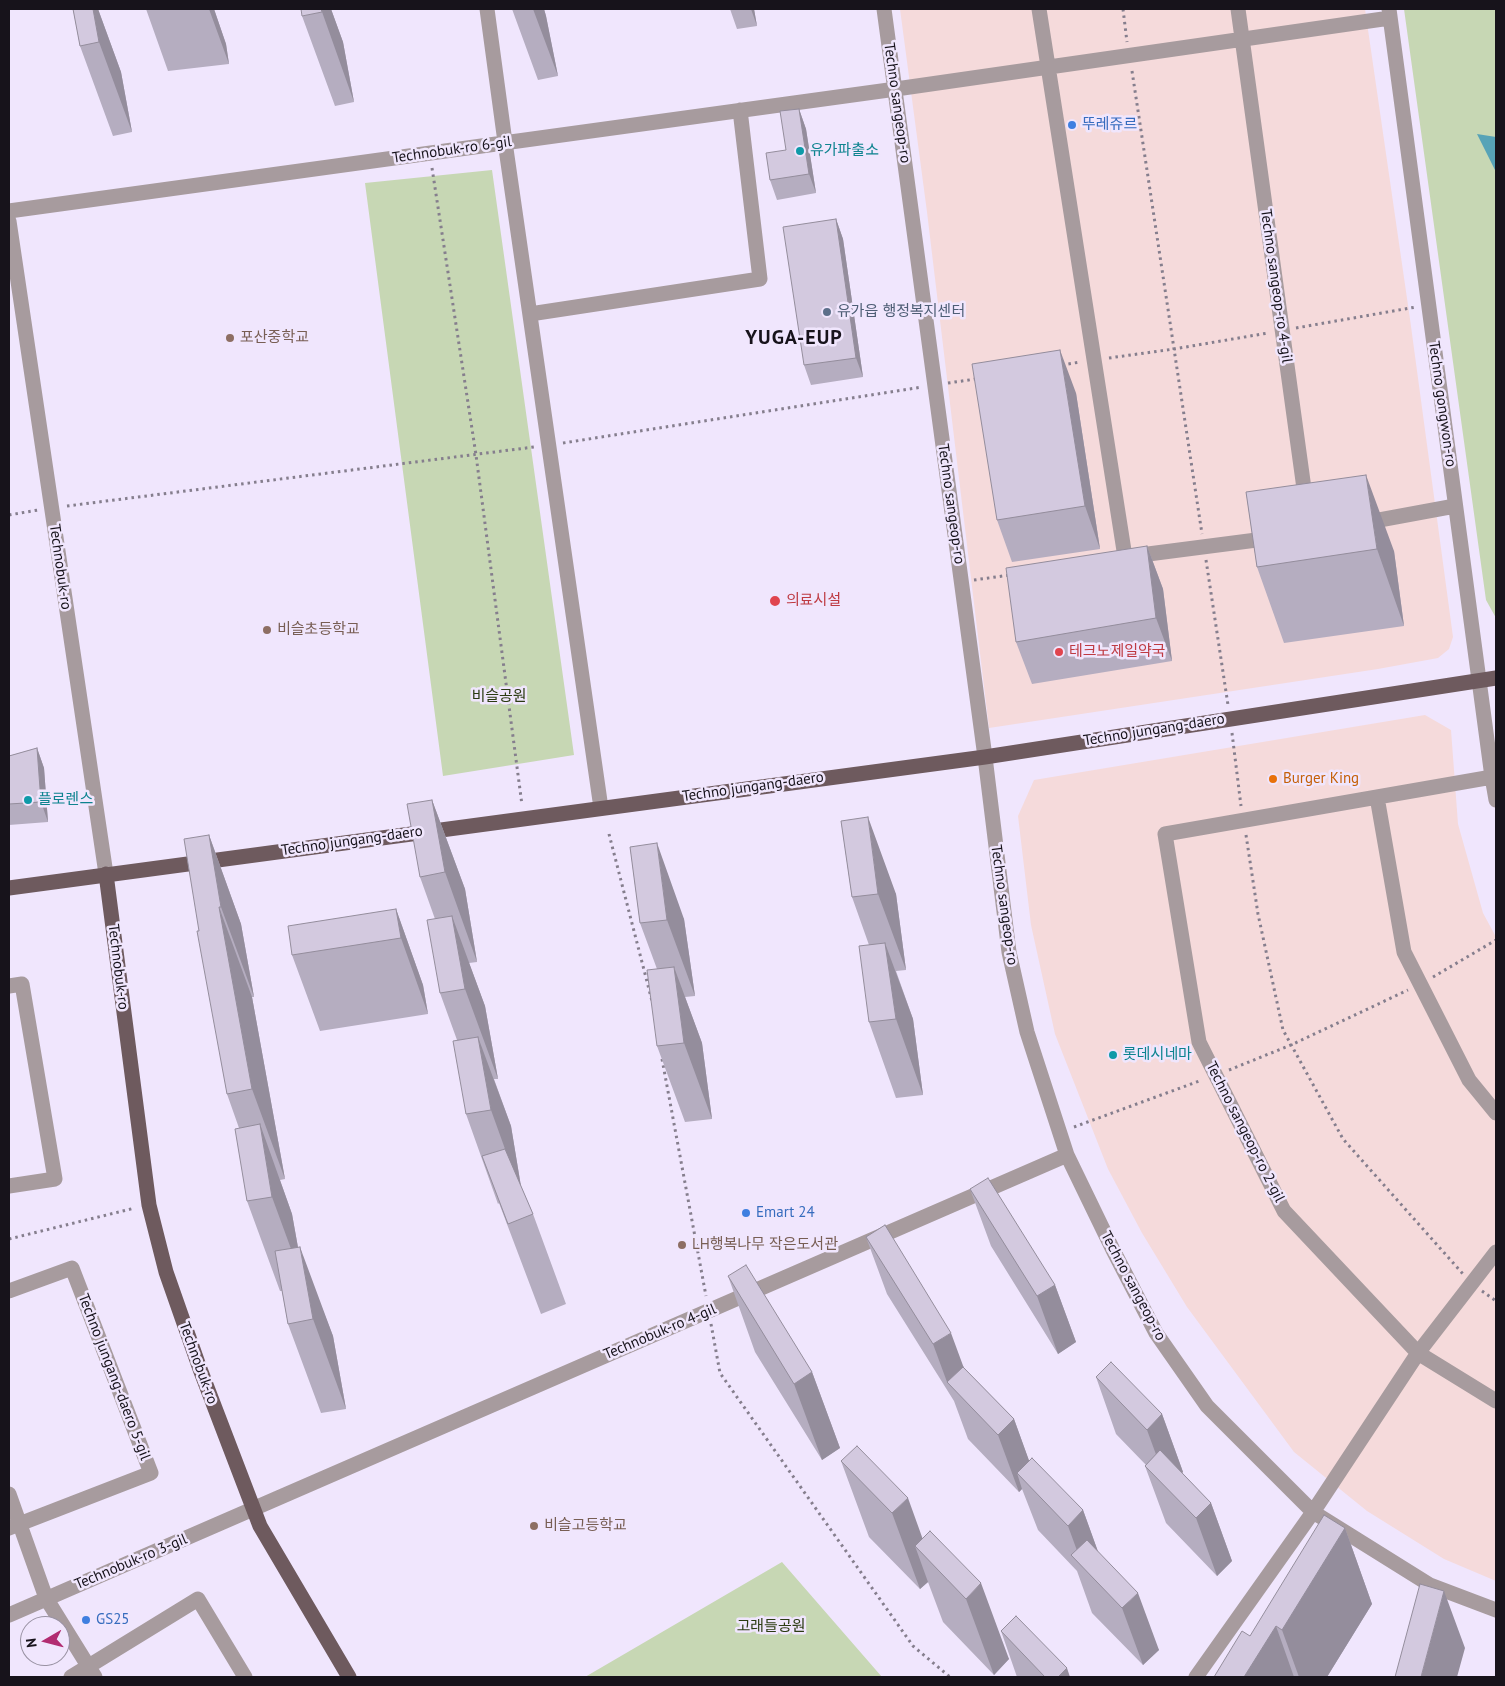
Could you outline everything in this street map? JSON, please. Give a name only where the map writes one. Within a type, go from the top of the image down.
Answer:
[{"type":"main road","name":"Techno jungang-daero","points":[[9,888],[985,757],[1496,678]]},
{"type":"main road","name":"Technobuk-ro","points":[[106,874],[149,1205],[169,1281],[200,1369],[260,1526],[349,1677]]},
{"type":"street","points":[[487,9],[504,142],[601,808]]},
{"type":"street","name":"Techno sangeop-ro","points":[[884,9],[962,582],[1009,952],[1027,1032],[1067,1155],[1112,1250],[1156,1333],[1207,1406],[1313,1512],[1430,1585],[1496,1610]]},
{"type":"street","points":[[1039,9],[1126,557],[1291,535]]},
{"type":"street","name":"Techno sangeop-ro 4-gil","points":[[1238,9],[1308,513]]},
{"type":"street","points":[[896,88],[1242,39],[1389,13]]},
{"type":"street","name":"Techno gongwon-ro","points":[[1389,13],[1496,800]]},
{"type":"street","name":"Technobuk-ro 6-gil","points":[[9,211],[896,88]]},
{"type":"street","points":[[530,314],[760,278],[740,110]]},
{"type":"street","name":"Technobuk-ro","points":[[9,221],[106,874]]},
{"type":"street","points":[[1349,526],[1456,506]]},
{"type":"street","points":[[1243,820],[1492,777]]},
{"type":"street","points":[[1377,797],[1404,952],[1469,1080],[1496,1113]]},
{"type":"street","name":"Techno sangeop-ro 2-gil","points":[[1243,820],[1165,834],[1199,1042],[1284,1211],[1418,1353],[1496,1401]]},
{"type":"street","points":[[9,986],[22,984],[55,1179],[9,1186]]},
{"type":"street","name":"Technobuk-ro 4-gil","points":[[254,1509],[1067,1155]]},
{"type":"street","points":[[1196,1677],[1313,1512],[1418,1353],[1496,1252]]},
{"type":"street","name":"Techno jungang-daero 5-gil","points":[[9,1291],[72,1268],[151,1473],[14,1526]]},
{"type":"street","points":[[9,1494],[14,1526],[46,1598],[92,1672]]},
{"type":"street","name":"Technobuk-ro 3-gil","points":[[9,1615],[254,1509]]},
{"type":"street","points":[[70,1677],[92,1672],[198,1599],[246,1677]]},
{"type":"path","points":[[1122,9],[1202,534]]},
{"type":"path","points":[[430,153],[476,455],[524,818]]},
{"type":"path","points":[[1056,366],[1174,350],[1428,304]]},
{"type":"path","points":[[9,514],[549,446],[982,378]]},
{"type":"path","points":[[1205,554],[1258,914],[1283,1030],[1343,1139],[1472,1283],[1496,1301]]},
{"type":"path","points":[[962,582],[1019,574]]},
{"type":"path","points":[[609,834],[653,1007]]},
{"type":"path","points":[[1060,1133],[1291,1045],[1420,984],[1496,940]]},
{"type":"path","points":[[662,1055],[708,1305]]},
{"type":"path","points":[[9,1239],[149,1205]]},
{"type":"path","points":[[710,1315],[720,1372],[913,1646],[950,1677]]},
{"type":"shaded area","points":[[900,9],[1365,9],[1410,319],[1453,637],[1449,649],[1438,658],[1378,669],[989,728],[927,212]]},
{"type":"shaded area","points":[[1425,715],[1451,730],[1458,824],[1483,913],[1496,937],[1496,1581],[1444,1559],[1367,1511],[1294,1452],[1187,1307],[1142,1233],[1108,1169],[1055,1034],[1031,925],[1018,816],[1034,780]]},
{"type":"green space","points":[[1404,9],[1496,9],[1496,618],[1486,600]]},
{"type":"green space","name":"비슬공원","points":[[492,170],[574,755],[443,776],[365,183]]},
{"type":"green space","name":"고래들공원","points":[[782,1562],[882,1677],[585,1677]]},
{"type":"water","points":[[1477,134],[1496,137],[1496,172]]},
{"type":"building","points":[[73,9],[93,9],[99,42],[80,46]]},
{"type":"building","points":[[301,9],[321,9],[322,12],[302,16]]},
{"type":"building","points":[[799,109],[809,174],[770,180],[766,153],[786,150],[780,111]]},
{"type":"building","name":"유가읍 행정복지센터","points":[[836,219],[856,358],[804,365],[783,227]]},
{"type":"building","points":[[1060,350],[1085,506],[997,520],[972,364]]},
{"type":"building","points":[[1366,475],[1377,549],[1257,567],[1246,492]]},
{"type":"building","points":[[1147,546],[1156,618],[1016,642],[1006,568]]},
{"type":"building","points":[[37,748],[41,802],[9,804],[9,756]]},
{"type":"building","points":[[432,800],[445,872],[420,877],[407,804]]},
{"type":"building","points":[[868,817],[878,894],[852,897],[841,821]]},
{"type":"building","points":[[209,835],[221,907],[219,907],[252,1089],[227,1094],[197,931],[199,931],[184,839]]},
{"type":"building","points":[[657,843],[667,920],[640,923],[630,847]]},
{"type":"building","points":[[396,909],[401,938],[292,955],[288,926]]},
{"type":"building","points":[[452,916],[465,989],[440,993],[427,920]]},
{"type":"building","points":[[885,943],[896,1019],[869,1022],[859,946]]},
{"type":"building","points":[[674,967],[684,1043],[657,1046],[647,970]]},
{"type":"building","points":[[478,1037],[491,1110],[466,1114],[453,1041]]},
{"type":"building","points":[[260,1124],[272,1197],[247,1201],[235,1129]]},
{"type":"building","points":[[505,1149],[533,1214],[508,1224],[482,1156]]},
{"type":"building","points":[[988,1178],[1055,1285],[1037,1296],[970,1189]]},
{"type":"building","points":[[885,1225],[951,1333],[933,1344],[866,1237]]},
{"type":"building","points":[[300,1247],[313,1319],[288,1324],[275,1251]]},
{"type":"building","points":[[746,1265],[812,1372],[794,1384],[728,1276]]},
{"type":"building","points":[[1111,1362],[1162,1414],[1147,1430],[1096,1377]]},
{"type":"building","points":[[963,1367],[1014,1419],[998,1435],[947,1382]]},
{"type":"building","points":[[857,1446],[908,1498],[892,1513],[841,1461]]},
{"type":"building","points":[[1160,1450],[1211,1503],[1196,1518],[1145,1466]]},
{"type":"building","points":[[1032,1458],[1083,1510],[1068,1526],[1017,1473]]},
{"type":"building","points":[[1324,1515],[1345,1528],[1282,1630],[1276,1626],[1244,1677],[1214,1677],[1242,1631],[1250,1636]]},
{"type":"building","points":[[930,1531],[981,1583],[966,1599],[915,1546]]},
{"type":"building","points":[[1087,1540],[1138,1593],[1122,1608],[1071,1555]]},
{"type":"building","points":[[1420,1584],[1444,1591],[1421,1677],[1395,1677]]},
{"type":"building","points":[[1016,1616],[1067,1668],[1058,1677],[1045,1677],[1001,1631]]},
{"type":"place","name":"뚜레쥬르","points":[[1072,125]]},
{"type":"place","name":"유가파출소","points":[[800,151]]},
{"type":"place","name":"유가읍 행정복지센터","points":[[827,312]]},
{"type":"place","name":"포산중학교","points":[[230,338]]},
{"type":"place","name":"의료시설","points":[[775,601]]},
{"type":"place","name":"비슬초등학교","points":[[267,630]]},
{"type":"place","name":"테크노제일약국","points":[[1059,652]]},
{"type":"place","name":"Burger King","points":[[1273,779]]},
{"type":"place","name":"플로렌스","points":[[28,800]]},
{"type":"place","name":"롯데시네마","points":[[1113,1055]]},
{"type":"place","name":"Emart 24","points":[[746,1213]]},
{"type":"place","name":"LH행복나무 작은도서관","points":[[682,1245]]},
{"type":"place","name":"비슬고등학교","points":[[534,1526]]},
{"type":"place","name":"GS25","points":[[86,1620]]},
{"type":"district","name":"YUGA-EUP","points":[[794,338]]}]
